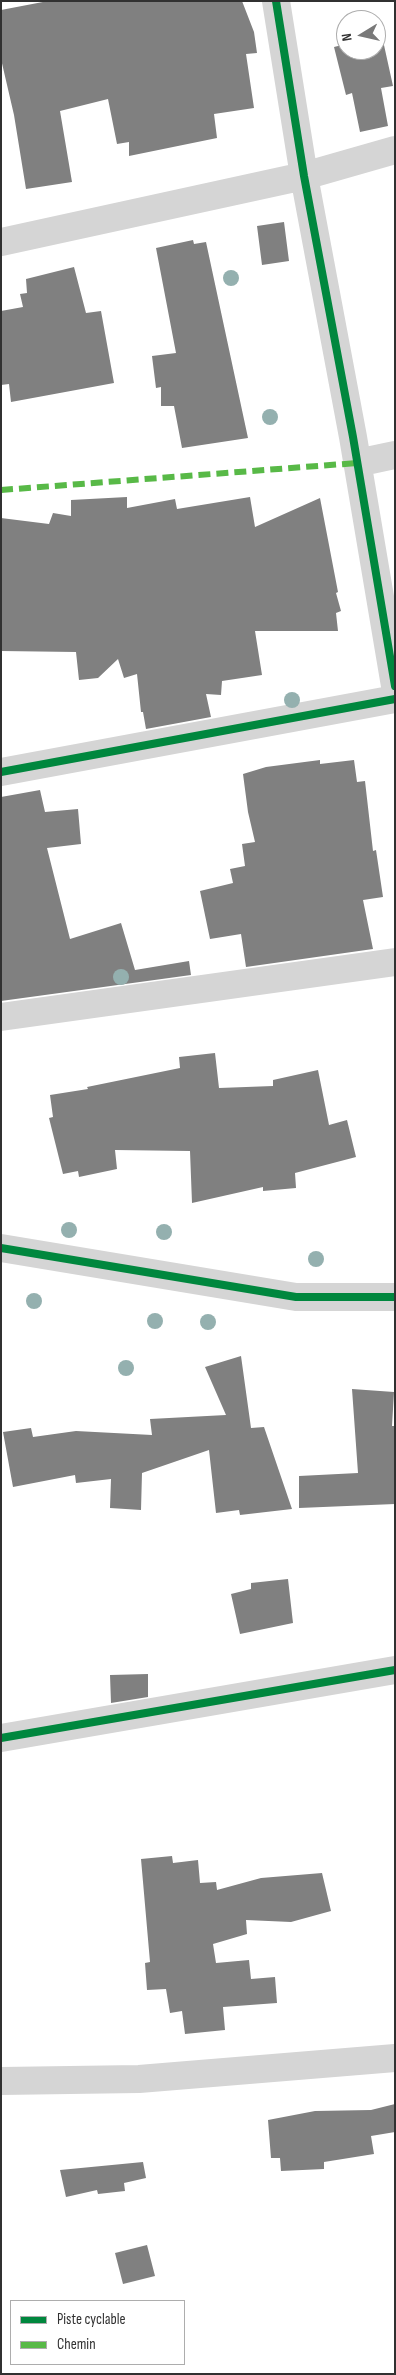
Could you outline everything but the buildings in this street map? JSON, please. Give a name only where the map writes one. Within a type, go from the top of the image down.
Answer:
[{"type":"street","points":[[276,1],[304,176],[357,463],[395,686]]},
{"type":"street","points":[[1,242],[304,176],[395,150]]},
{"type":"street","points":[[357,463],[395,455]]},
{"type":"street","points":[[1,772],[395,699]]},
{"type":"street","points":[[1,1017],[395,962]]},
{"type":"street","points":[[1,1248],[296,1296],[395,1296]]},
{"type":"street","points":[[1,1738],[395,1670]]},
{"type":"street","points":[[1,2081],[139,2080],[395,2058]]},
{"type":"marked path","points":[[1,490],[357,463]]},
{"type":"cycle path","points":[[276,1],[304,176],[353,437],[395,686]]},
{"type":"cycle path","points":[[1,772],[395,699]]},
{"type":"cycle path","points":[[1,1248],[296,1297],[395,1297]]},
{"type":"cycle path","points":[[1,1738],[395,1670]]}]
